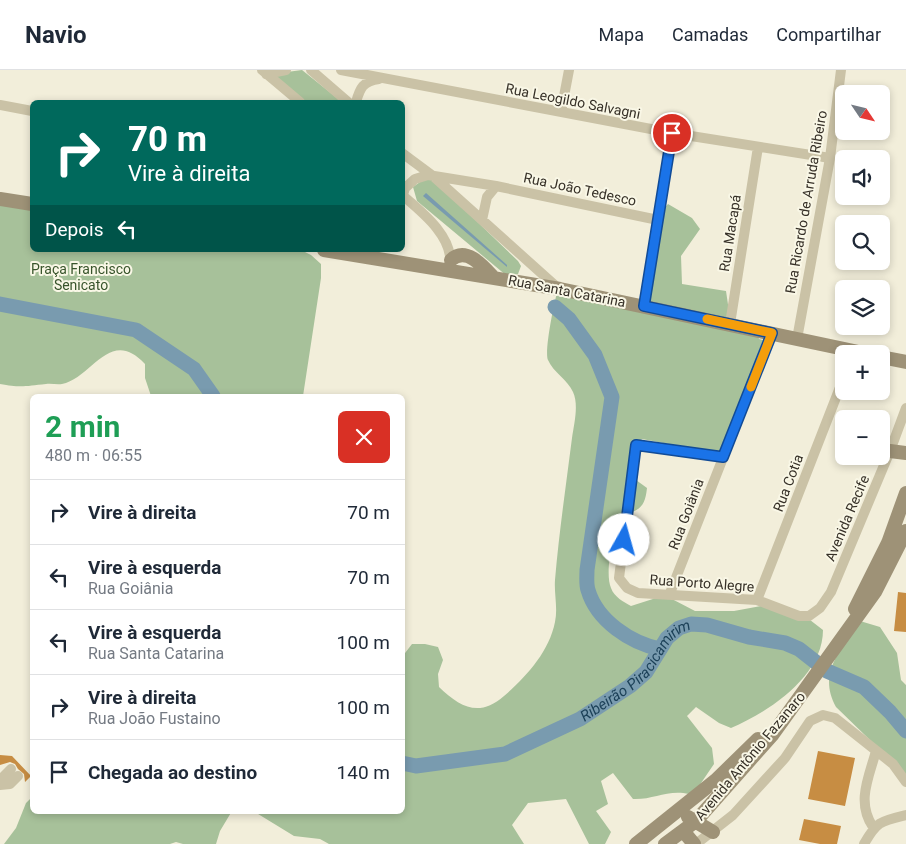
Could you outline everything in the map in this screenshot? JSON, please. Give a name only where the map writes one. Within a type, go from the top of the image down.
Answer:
[{"type":"main road","points":[[0,199],[30,204]]},
{"type":"main road","points":[[341,252],[450,265]]},
{"type":"main road","name":"Rua Santa Catarina","points":[[450,265],[461,255],[473,258],[493,277],[644,306],[835,348]]},
{"type":"main road","points":[[890,359],[905,362]]},
{"type":"main road","points":[[890,451],[906,453]]},
{"type":"main road","name":"Avenida Antônio Fazanaro","points":[[837,645],[888,542],[906,493]]},
{"type":"main road","name":"Avenida Antônio Fazanaro","points":[[665,844],[684,832],[696,821],[773,734],[811,684],[875,592],[906,531]]},
{"type":"main road","name":"Avenida Antônio Fazanaro","points":[[636,844],[716,780],[811,684]]},
{"type":"main road","points":[[673,814],[696,821],[713,832]]},
{"type":"main road","points":[[684,832],[695,844]]},
{"type":"street","points":[[264,72],[286,70]]},
{"type":"street","points":[[311,70],[346,100]]},
{"type":"street","name":"Rua Leogildo Salvagni","points":[[341,70],[672,133],[830,158]]},
{"type":"street","points":[[561,112],[569,70]]},
{"type":"street","name":"Rua Ricardo de Arruda Ribeiro","points":[[797,338],[830,158],[841,70]]},
{"type":"street","points":[[264,72],[298,100]]},
{"type":"street","points":[[357,100],[360,88],[365,82],[385,79]]},
{"type":"street","points":[[0,105],[30,111]]},
{"type":"street","points":[[644,306],[672,133]]},
{"type":"street","name":"Rua Macapá","points":[[730,324],[758,147]]},
{"type":"street","points":[[405,160],[433,176],[525,260],[560,289]]},
{"type":"street","name":"Rua João Tedesco","points":[[405,188],[415,179],[433,176],[496,186],[658,220]]},
{"type":"street","points":[[482,220],[486,198],[496,186]]},
{"type":"street","points":[[405,197],[427,217],[443,237],[450,265]]},
{"type":"street","points":[[523,282],[528,271],[525,260]]},
{"type":"street","name":"Rua Goiânia","points":[[670,594],[772,333]]},
{"type":"street","name":"Rua Cotia","points":[[757,600],[835,400]]},
{"type":"street","name":"Avenida Recife","points":[[890,451],[905,414]]},
{"type":"street","name":"Rua Porto Alegre","points":[[723,457],[636,445],[619,578],[627,588],[638,592],[757,600],[799,616],[809,616],[820,608],[826,600]]},
{"type":"street","name":"Avenida Recife","points":[[826,600],[884,465]]},
{"type":"street","points":[[695,844],[733,815],[762,785],[810,721],[823,715],[835,718],[894,764],[906,782]]},
{"type":"street","points":[[876,751],[864,798],[867,817],[877,824]]},
{"type":"street","points":[[0,785],[3,777],[14,773]]},
{"type":"street","points":[[864,844],[877,824],[906,815]]},
{"type":"green space","points":[[302,70],[340,100],[302,100],[275,77],[287,72]]},
{"type":"green space","points":[[427,177],[438,184],[518,261],[521,266],[518,274],[507,276],[417,201],[413,187]]},
{"type":"green space","name":"Praça Francisco Senicato","points":[[0,196],[30,200],[30,252],[305,252],[321,264],[321,278],[303,394],[150,394],[145,378],[145,364],[133,354],[121,350],[111,352],[73,380],[62,384],[19,386],[0,384]]},
{"type":"green space","points":[[668,204],[692,218],[700,229],[681,256],[682,284],[726,291],[730,318],[755,326],[759,339],[763,340],[721,452],[681,450],[674,445],[642,439],[640,442],[636,480],[647,488],[646,494],[643,503],[638,509],[623,515],[616,530],[609,561],[611,588],[617,597],[631,606],[656,598],[670,598],[695,611],[734,611],[761,606],[801,613],[823,630],[821,647],[804,677],[777,702],[731,728],[719,723],[696,707],[687,716],[712,748],[714,764],[699,786],[689,794],[674,793],[633,799],[613,773],[601,781],[608,804],[596,811],[611,832],[605,844],[589,844],[566,799],[528,803],[512,825],[524,844],[329,844],[320,839],[294,836],[258,814],[405,814],[405,653],[412,644],[438,647],[443,660],[438,674],[439,687],[454,700],[470,707],[486,707],[495,703],[520,681],[536,663],[548,644],[556,617],[555,585],[557,562],[576,409],[575,397],[571,388],[550,364],[547,355],[557,293],[637,302],[650,299],[659,214]]},
{"type":"green space","points":[[860,621],[880,627],[897,653],[901,680],[906,685],[906,775],[836,707],[831,695],[830,672],[839,652]]},
{"type":"green space","points":[[30,799],[30,814],[230,814],[220,831],[216,844],[183,844],[176,842],[170,844],[4,844],[16,828],[26,803]]},
{"type":"water","points":[[426,193],[507,265],[507,267],[423,196]]},
{"type":"building","points":[[898,592],[906,593],[906,632],[894,631]]},
{"type":"building","points":[[818,751],[855,758],[845,806],[808,799]]},
{"type":"building","points":[[0,755],[12,756],[30,777],[25,782],[24,774],[15,764],[10,762],[0,765]]},
{"type":"building","points":[[804,819],[841,826],[837,844],[820,844],[799,840]]},
{"type":"waterway","name":"Ribeirão Piracicamirim","points":[[0,304],[136,330],[194,369],[212,394]]},
{"type":"waterway","points":[[555,307],[569,319],[595,355],[612,397],[587,570],[588,590],[592,601],[599,611],[616,629],[638,642],[660,649]]},
{"type":"waterway","name":"Ribeirão Piracicamirim","points":[[405,764],[416,766],[505,754],[580,719],[630,686],[646,672],[667,638],[679,628],[691,624],[707,625],[749,637],[785,643],[799,649],[827,671],[864,687],[890,712],[906,731]]},
{"type":"slow traffic","points":[[707,319],[772,333],[751,387]]},
{"type":"route","points":[[624,540],[636,445],[723,457],[772,333],[644,306],[672,133]]}]
